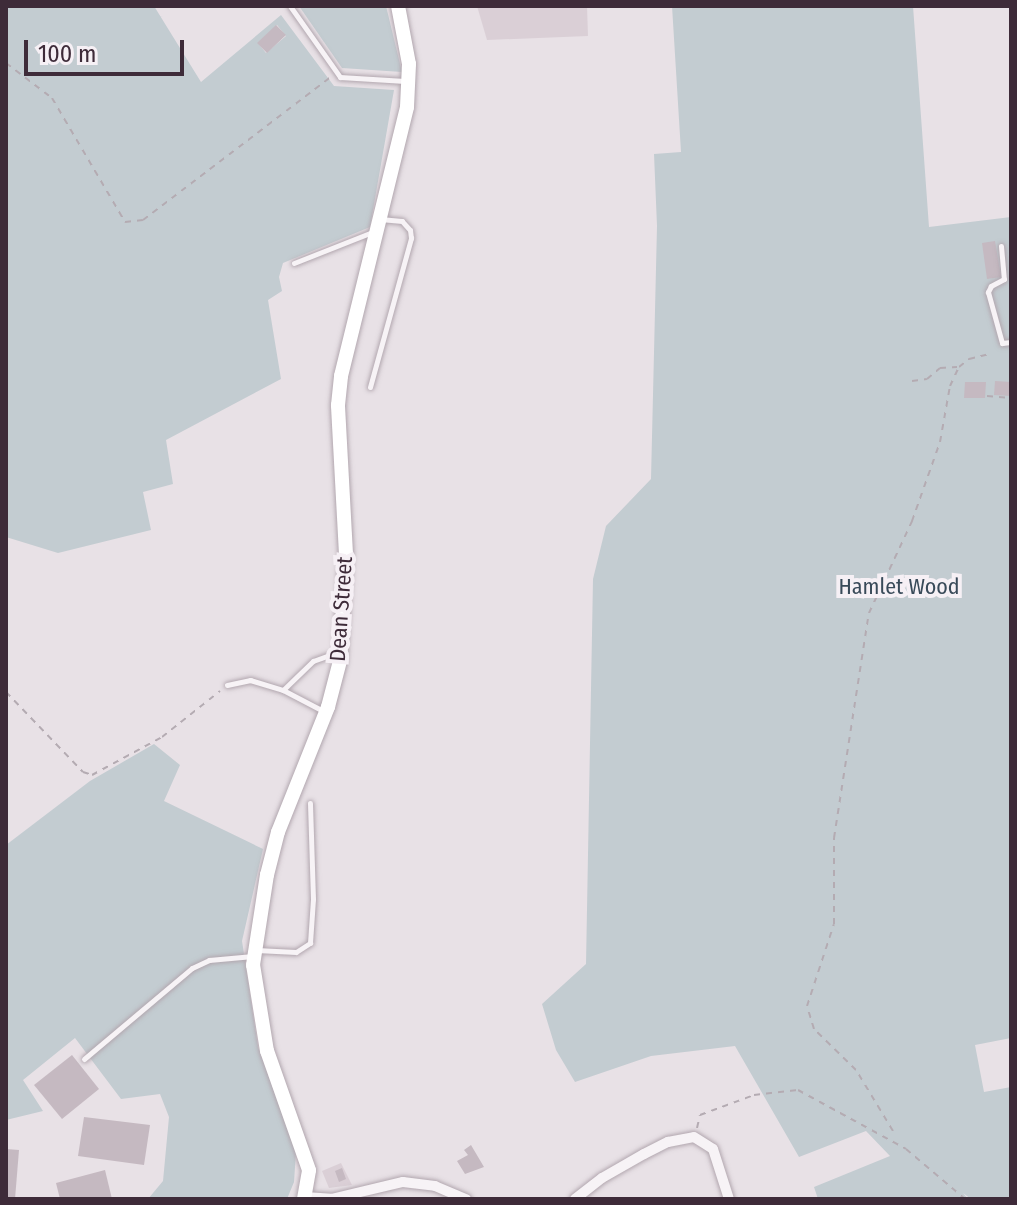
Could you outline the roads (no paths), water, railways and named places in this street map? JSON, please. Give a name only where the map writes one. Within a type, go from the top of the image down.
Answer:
[{"type":"street","name":"Dean Street","points":[[305,1198],[309,1170],[267,1051],[253,965],[267,875],[278,832],[326,712],[341,651],[346,554],[338,405],[341,376],[410,82],[398,6]]},
{"type":"street","points":[[575,1199],[602,1178],[644,1154],[668,1142],[694,1137],[713,1149],[729,1199]]},
{"type":"street","points":[[305,1198],[331,1199],[403,1182],[435,1186],[466,1199]]},
{"type":"lane","points":[[290,6],[335,74],[347,79],[410,82]]},
{"type":"lane","points":[[294,263],[378,225],[402,221],[410,230],[411,238],[370,387]]},
{"type":"lane","points":[[1001,246],[1004,279],[991,286],[988,292],[1002,343],[1011,342]]},
{"type":"lane","points":[[283,690],[313,661],[341,651]]},
{"type":"lane","points":[[227,685],[250,680],[283,690],[326,712]]},
{"type":"lane","points":[[84,1059],[192,968],[209,960],[255,953],[296,952],[310,943],[313,899],[310,803]]},
{"type":"park label","name":"Hamlet Wood","points":[[899,587]]}]
